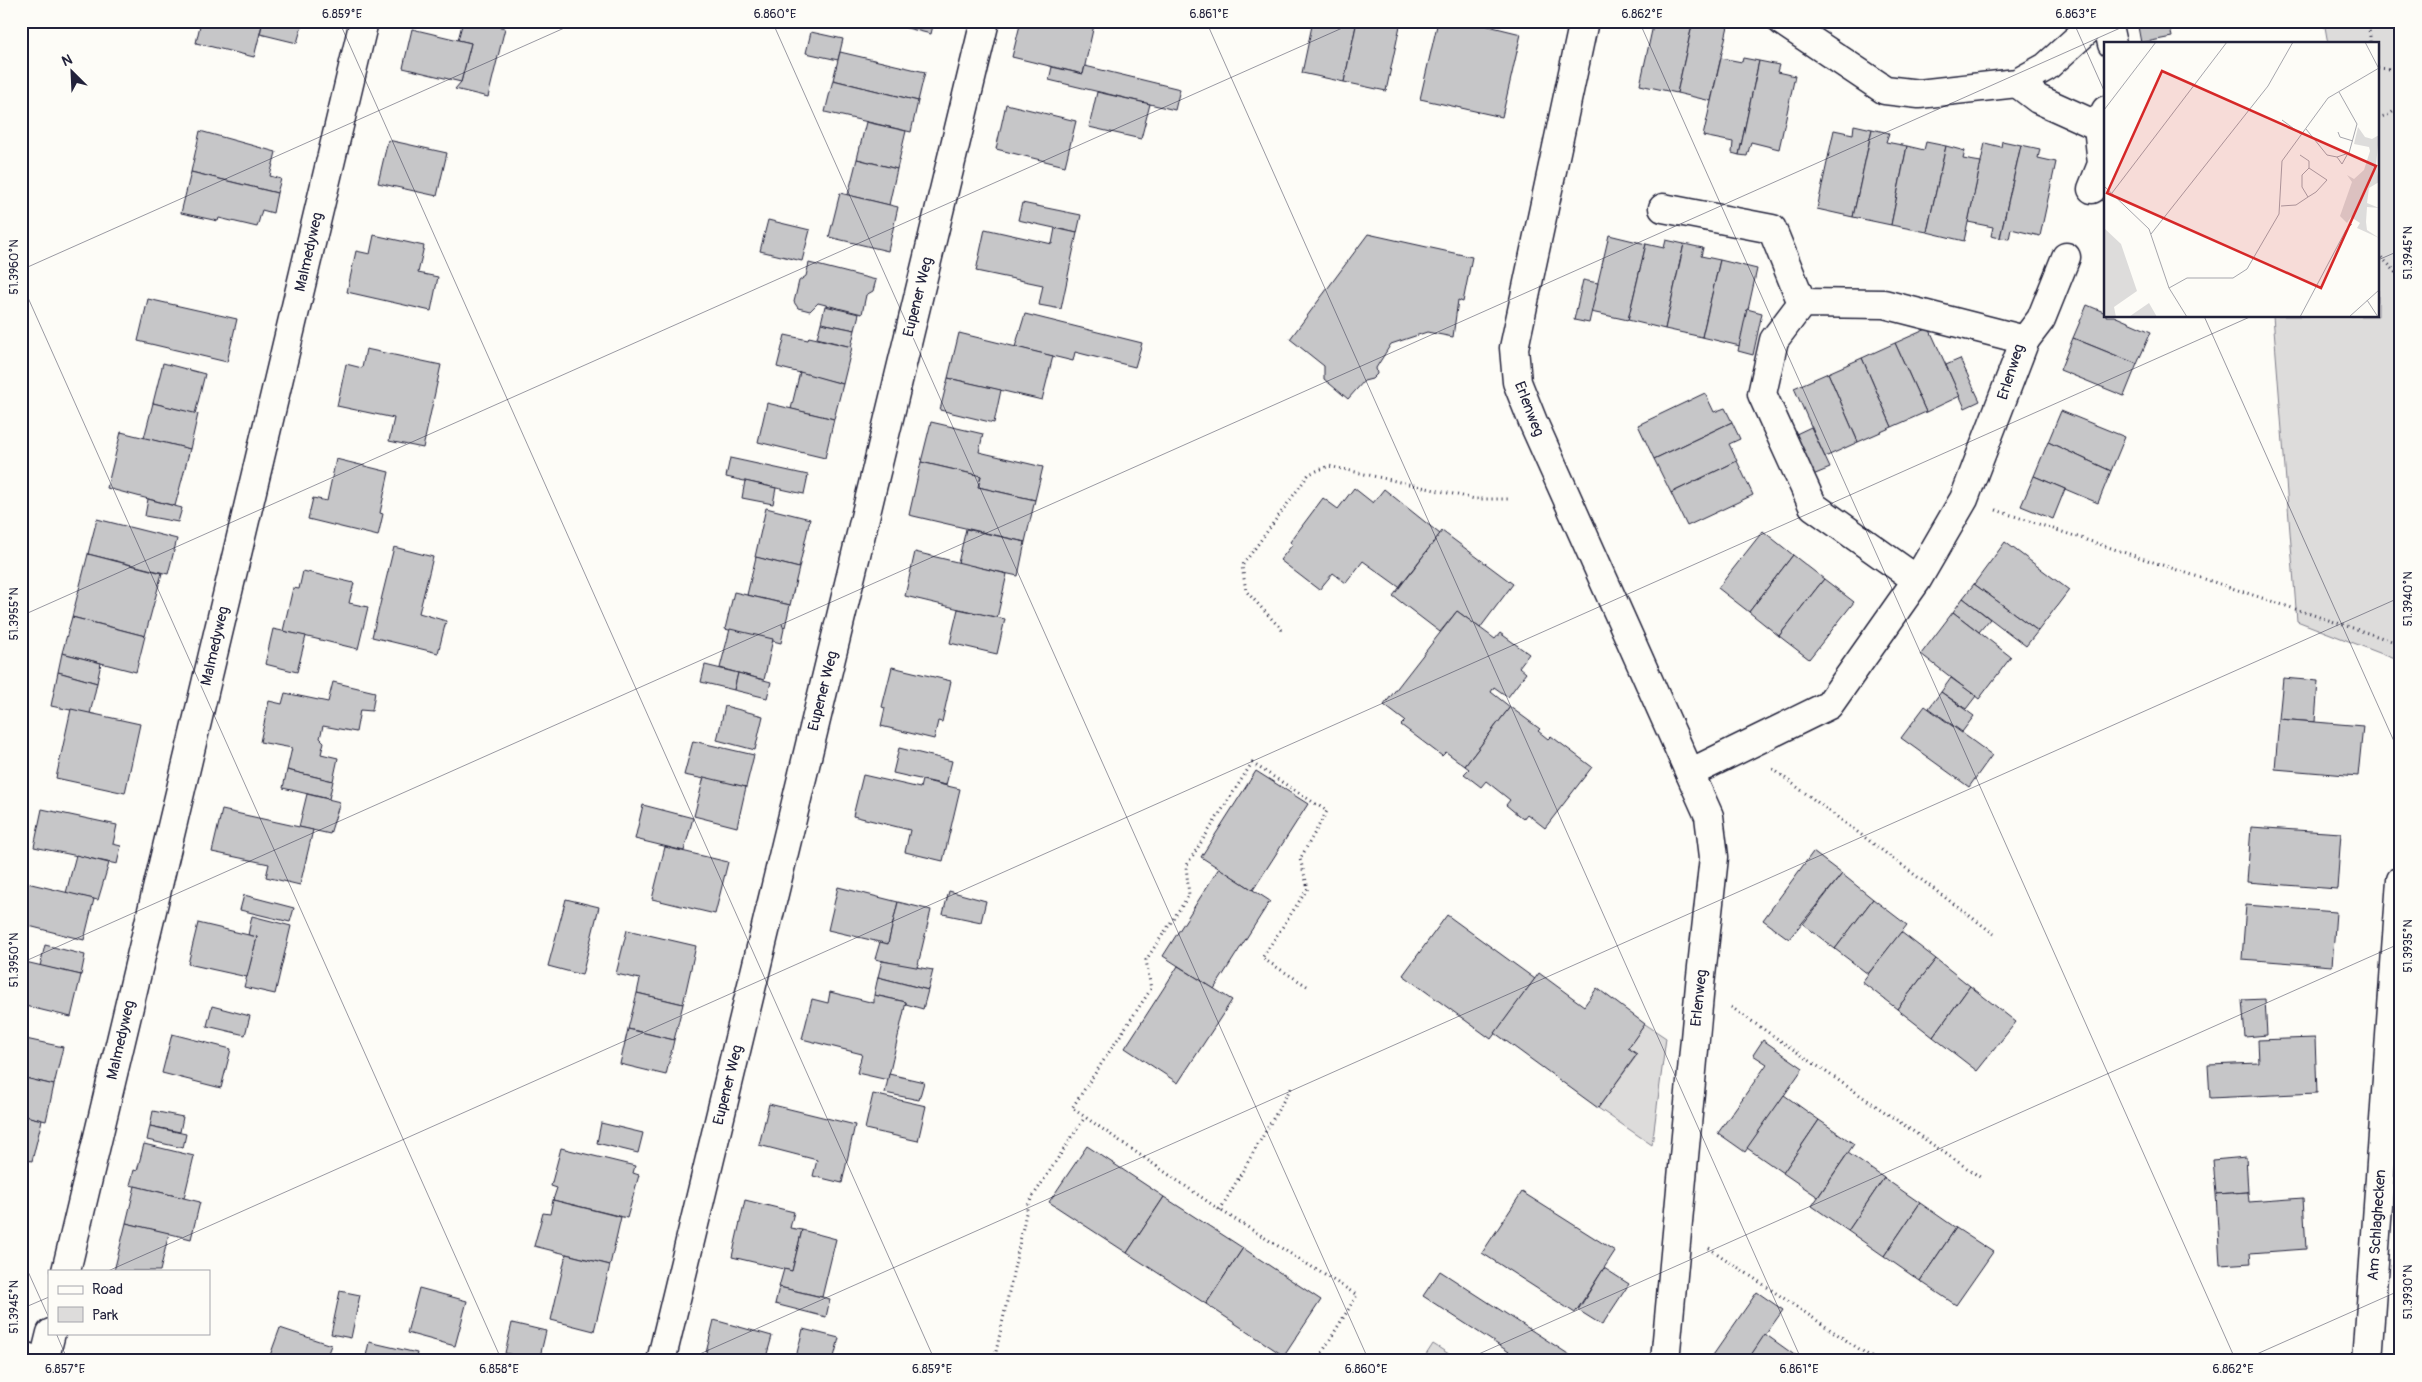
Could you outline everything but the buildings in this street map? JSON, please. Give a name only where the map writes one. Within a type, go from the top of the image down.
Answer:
[{"type":"street","name":"Malmedyweg","points":[[66,1270],[364,21]]},
{"type":"street","name":"Eupener Weg","points":[[661,1361],[985,21]]},
{"type":"street","name":"Erlenweg","points":[[1584,21],[1514,348],[1517,382],[1709,816],[1714,857],[1700,985],[1665,1361]]},
{"type":"street","points":[[1782,21],[1885,90],[1919,94],[2017,83],[2046,67],[2097,21]]},
{"type":"street","points":[[2107,21],[2112,42]]},
{"type":"street","points":[[2017,83],[2038,99],[2102,118],[2102,164],[2092,189]]},
{"type":"street","points":[[1663,208],[1772,229],[1802,303],[1774,340],[1762,394],[1813,506],[1917,580]]},
{"type":"street","points":[[2025,340],[2041,319],[2066,256]]},
{"type":"street","name":"Erlenweg","points":[[1690,773],[1829,705],[1917,580],[1964,499],[2025,340],[1884,304],[1802,303]]},
{"type":"street","name":"Am Schlaghecken","points":[[2367,1361],[2401,880]]},
{"type":"street","points":[[44,1361],[51,1334]]},
{"type":"street","points":[[21,1355],[37,1361]]},
{"type":"path","points":[[2368,21],[2371,42]]},
{"type":"path","points":[[2380,68],[2401,70]]},
{"type":"path","points":[[2380,117],[2390,114],[2401,106]]},
{"type":"path","points":[[2380,256],[2401,277]]},
{"type":"path","points":[[1282,630],[1246,591],[1242,566],[1309,474],[1329,466],[1475,499],[1510,499]]},
{"type":"path","points":[[1964,499],[2401,644]]},
{"type":"path","points":[[1745,747],[1994,934]]},
{"type":"path","points":[[1307,986],[1262,958],[1308,888],[1300,859],[1327,811],[1252,764],[1186,866],[1189,895],[1146,960],[1151,990],[1072,1108],[1220,1210],[1357,1295],[1317,1361]]},
{"type":"path","points":[[1700,985],[1980,1177]]},
{"type":"path","points":[[1220,1210],[1292,1086]]},
{"type":"path","points":[[994,1361],[1028,1204],[1085,1117]]},
{"type":"path","points":[[1678,1227],[1877,1361]]},
{"type":"green space","points":[[2324,21],[2401,21],[2401,606],[2395,659],[2297,621],[2273,318],[2380,318],[2380,42],[2328,42]]},
{"type":"green space","points":[[1645,1024],[1666,1038],[1652,1145],[1598,1108],[1637,1055],[1628,1048]]},
{"type":"green space","points":[[1433,1344],[1460,1361],[1422,1361]]}]
